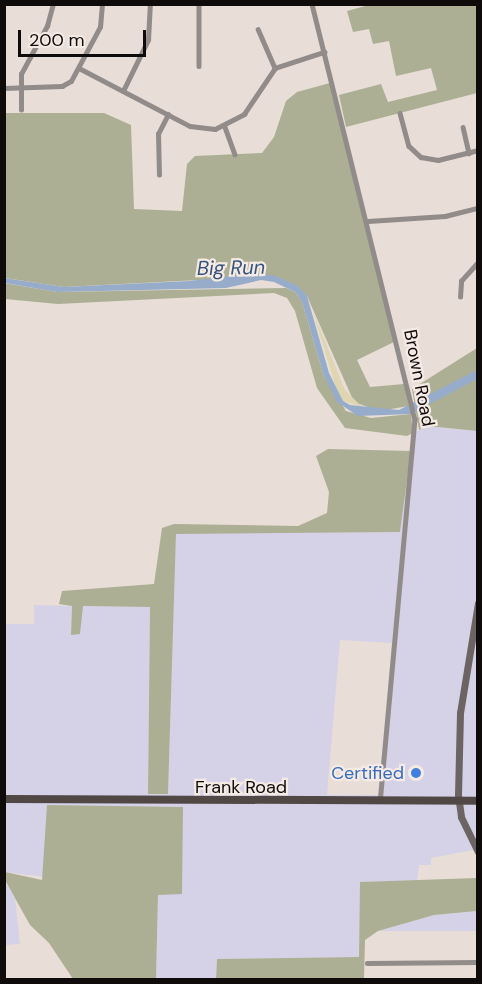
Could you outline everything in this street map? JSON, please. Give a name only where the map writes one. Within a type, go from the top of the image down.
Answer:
[{"type":"main road","points":[[477,603],[460,713],[458,801],[477,852]]},
{"type":"main road","name":"Frank Road","points":[[4,799],[477,801]]},
{"type":"street","points":[[21,110],[21,74],[47,26],[53,4]]},
{"type":"street","points":[[4,88],[62,86],[79,68],[100,27],[102,4]]},
{"type":"street","points":[[123,91],[148,40],[150,4]]},
{"type":"street","points":[[199,4],[199,66]]},
{"type":"street","name":"Brown Road","points":[[312,4],[368,221],[414,414],[415,440],[380,802]]},
{"type":"street","points":[[258,29],[275,68]]},
{"type":"street","points":[[79,68],[199,129],[225,127],[244,114],[275,68],[324,52]]},
{"type":"street","points":[[400,113],[409,146],[421,157],[438,160],[477,150]]},
{"type":"street","points":[[159,175],[158,134],[168,114]]},
{"type":"street","points":[[225,127],[235,154]]},
{"type":"street","points":[[463,127],[469,153]]},
{"type":"street","points":[[368,221],[445,216],[477,208]]},
{"type":"street","points":[[460,297],[460,281],[477,262]]},
{"type":"street","points":[[367,963],[477,962]]},
{"type":"shaded area","points":[[428,426],[477,431],[477,854],[473,850],[431,858],[431,865],[419,865],[417,881],[361,882],[359,957],[217,959],[216,980],[156,979],[158,894],[182,894],[5,872],[5,624],[34,624],[34,605],[72,606],[71,634],[80,633],[82,606],[150,607],[148,793],[168,794],[176,533],[400,532],[413,433]],"holes":[[[340,640],[392,643],[378,795],[327,795]]]},
{"type":"shaded area","points":[[4,880],[15,898],[20,944],[5,945]]},
{"type":"shaded area","points":[[477,911],[477,931],[378,931],[434,915]]},
{"type":"green space","points":[[369,5],[477,5],[477,93],[346,127],[339,95],[381,84],[388,102],[437,90],[431,68],[396,76],[389,41],[373,44],[369,29],[353,32],[347,11]]},
{"type":"green space","points":[[330,83],[396,341],[357,360],[370,387],[404,384],[409,406],[379,411],[354,402],[307,296],[276,276],[64,287],[5,278],[4,113],[104,113],[131,125],[134,209],[182,211],[187,164],[195,156],[262,153],[274,137],[286,101],[297,92]]},
{"type":"green space","points":[[4,283],[57,292],[286,288],[295,292],[302,302],[324,376],[346,411],[371,418],[411,414],[413,433],[407,436],[345,428],[317,388],[295,311],[287,298],[274,293],[58,304],[5,299]]},
{"type":"green space","points":[[477,348],[477,431],[428,426],[419,430],[412,389]]},
{"type":"green space","points":[[328,449],[411,451],[400,532],[176,534],[168,794],[148,794],[150,607],[83,606],[80,634],[71,635],[72,606],[59,604],[62,591],[154,584],[162,528],[174,524],[298,526],[327,513],[329,492],[316,456]]},
{"type":"green space","points":[[47,805],[183,807],[182,894],[158,895],[156,979],[73,979],[49,943],[30,925],[5,880],[5,872],[42,880]]},
{"type":"green space","points":[[477,878],[477,911],[434,915],[378,931],[365,940],[364,979],[216,979],[217,959],[359,957],[360,882]]},
{"type":"sand","points":[[312,309],[345,390],[362,407],[343,401],[337,391]]},
{"type":"water","points":[[256,273],[276,276],[298,286],[307,296],[329,373],[343,401],[350,405],[399,410],[477,370],[477,379],[411,414],[358,416],[337,402],[324,376],[302,302],[295,292],[274,282],[261,280],[226,288],[57,292],[5,283],[4,278],[64,287],[189,281]]},
{"type":"place","name":"Certified","points":[[416,773]]},
{"type":"water label","name":"Big Run","points":[[231,268]]}]
